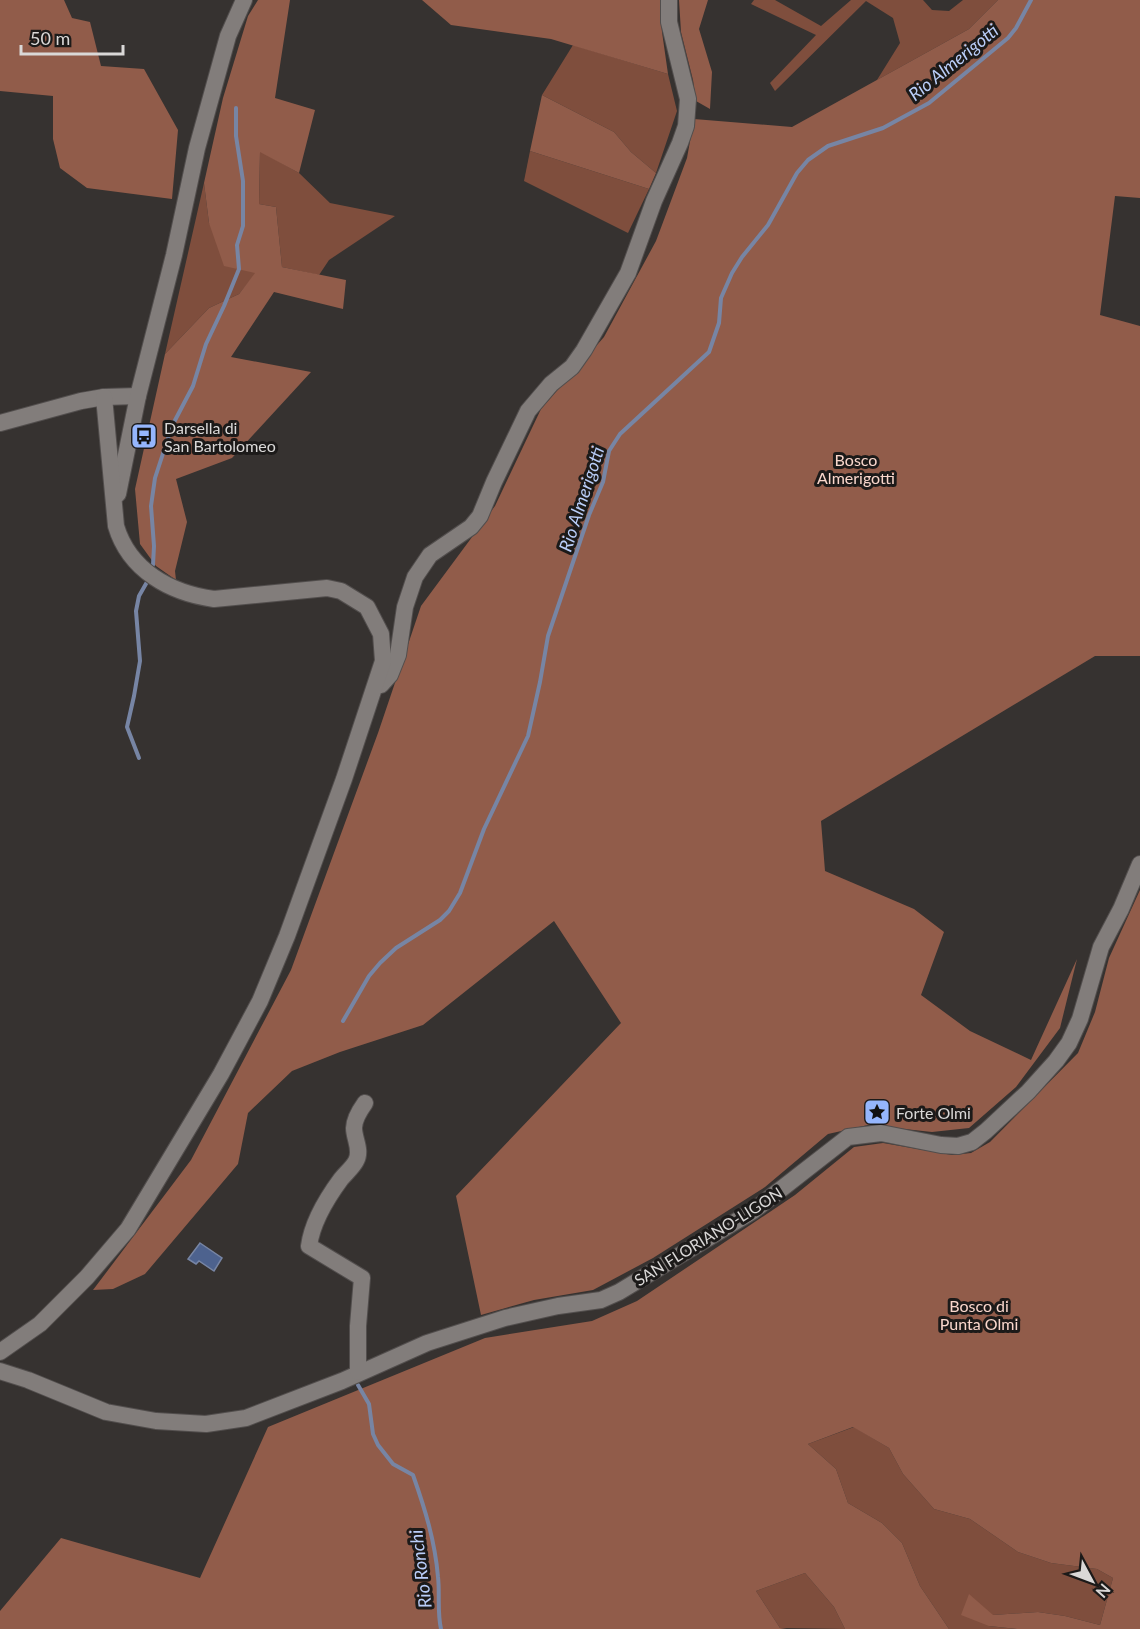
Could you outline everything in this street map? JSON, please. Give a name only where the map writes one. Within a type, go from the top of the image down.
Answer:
[{"type":"street","points":[[114,509],[138,396],[174,255],[197,148],[228,36],[244,0]]},
{"type":"street","points":[[372,698],[390,675],[398,656],[407,599],[415,577],[430,555],[471,526],[480,516],[528,411],[551,384],[572,367],[628,273],[654,201],[686,126],[688,99],[669,22],[669,0]]},
{"type":"street","points":[[0,423],[81,401],[104,397],[138,396]]},
{"type":"street","points":[[0,1352],[40,1324],[87,1277],[128,1229],[221,1074],[260,1000],[287,936],[372,698],[383,661],[383,646],[375,621],[367,607],[356,598],[341,591],[327,588],[214,599],[196,596],[167,585],[131,558],[121,542],[114,509],[104,397]]},
{"type":"street","name":"SAN FLORIANO-LIGON","points":[[0,1371],[106,1412],[156,1421],[206,1424],[246,1418],[342,1381],[427,1343],[505,1318],[558,1306],[601,1300],[648,1276],[753,1211],[848,1137],[881,1133],[941,1145],[958,1146],[972,1142],[1028,1092],[1069,1043],[1080,1019],[1101,947],[1121,909],[1140,864]]},
{"type":"street","points":[[358,1372],[358,1326],[362,1278],[309,1246],[311,1235],[324,1206],[340,1180],[357,1160],[358,1147],[354,1128],[365,1103]]},
{"type":"shaded area","points":[[754,0],[775,0],[821,26],[851,0],[923,0],[932,10],[949,11],[963,0],[998,0],[969,29],[877,80],[900,43],[893,18],[866,1],[775,91],[770,83],[816,35],[751,4]]},
{"type":"shaded area","points":[[573,45],[668,74],[677,111],[656,173],[631,152],[614,132],[542,95]]},
{"type":"shaded area","points":[[260,151],[299,173],[330,203],[395,216],[329,260],[319,275],[282,267],[276,207],[259,204]]},
{"type":"shaded area","points":[[530,151],[649,189],[628,233],[524,181]]},
{"type":"shaded area","points":[[204,183],[209,223],[256,273],[239,294],[209,308],[165,354]]},
{"type":"shaded area","points":[[854,1427],[889,1448],[903,1474],[934,1509],[970,1519],[1018,1552],[1051,1563],[1097,1569],[1113,1578],[1100,1625],[1038,1612],[993,1615],[989,1626],[1017,1629],[949,1629],[920,1586],[902,1543],[882,1523],[848,1503],[836,1469],[808,1444]]},
{"type":"shaded area","points":[[805,1573],[834,1607],[845,1629],[780,1628],[756,1591]]},
{"type":"green space","points":[[0,0],[64,0],[72,18],[90,22],[101,66],[144,69],[178,130],[172,199],[87,188],[60,168],[53,139],[53,96],[0,91]]},
{"type":"green space","points":[[258,0],[290,0],[275,98],[315,110],[299,173],[260,152],[259,204],[276,207],[282,267],[346,280],[343,309],[274,292],[231,357],[311,372],[232,458],[176,479],[187,522],[175,571],[176,580],[156,566],[140,544],[135,489],[165,354],[209,308],[239,294],[255,273],[224,266],[209,223],[204,183],[223,98],[248,16]]},
{"type":"green space","points":[[422,0],[660,0],[668,74],[551,39],[451,25]]},
{"type":"green space","points":[[679,0],[708,0],[699,29],[712,72],[710,109],[696,101],[681,32]]},
{"type":"green space","name":"Bosco Almerigotti","points":[[998,0],[1140,0],[1140,198],[1115,196],[1100,315],[1140,326],[1140,656],[1095,656],[821,821],[825,871],[914,909],[944,932],[921,995],[970,1031],[1031,1060],[1077,959],[1060,1028],[1016,1087],[969,1128],[932,1132],[868,1125],[828,1134],[765,1187],[653,1258],[593,1290],[534,1300],[481,1315],[456,1196],[621,1023],[554,921],[423,1025],[340,1052],[292,1071],[248,1113],[238,1164],[145,1274],[113,1289],[93,1290],[191,1160],[291,970],[378,733],[421,606],[495,506],[541,409],[604,337],[656,241],[687,158],[694,119],[792,127],[969,29]]},
{"type":"green space","points":[[542,95],[614,132],[631,152],[656,173],[649,189],[530,151]]},
{"type":"green space","name":"Bosco di Punta Olmi","points":[[1140,890],[1140,1629],[1017,1629],[989,1626],[961,1615],[969,1594],[993,1615],[1038,1612],[1100,1625],[1113,1578],[1097,1569],[1051,1563],[1018,1552],[970,1519],[934,1509],[903,1474],[889,1448],[853,1427],[808,1444],[836,1469],[848,1503],[882,1523],[902,1543],[920,1586],[949,1629],[845,1629],[834,1607],[805,1573],[756,1591],[780,1628],[787,1629],[0,1629],[0,1611],[61,1538],[200,1578],[268,1427],[485,1338],[592,1321],[637,1301],[795,1195],[854,1147],[883,1143],[952,1155],[971,1153],[990,1142],[1078,1053],[1095,1012],[1109,958]]},
{"type":"water","points":[[200,1243],[222,1258],[214,1271],[199,1261],[196,1264],[188,1259]]},
{"type":"waterway","name":"Rio Almerigotti","points":[[343,1021],[369,976],[380,963],[396,948],[440,920],[449,911],[460,893],[484,829],[528,736],[548,636],[589,515],[603,482],[609,451],[620,434],[709,352],[719,323],[721,298],[732,273],[768,225],[797,173],[808,160],[828,146],[883,128],[929,103],[1008,38],[1031,0]]},
{"type":"waterway","points":[[153,565],[151,506],[155,478],[172,426],[193,386],[206,344],[239,269],[237,245],[243,226],[243,181],[236,136],[236,108]]},
{"type":"waterway","points":[[139,758],[127,727],[140,661],[136,611],[139,596],[147,582]]},
{"type":"waterway","name":"Rio Ronchi","points":[[358,1385],[369,1404],[373,1434],[378,1445],[393,1464],[413,1475],[435,1551],[441,1629]]},
{"type":"place","name":"Darsella di San Bartolomeo","points":[[144,436]]},
{"type":"place","name":"Forte Olmi","points":[[877,1112]]}]
